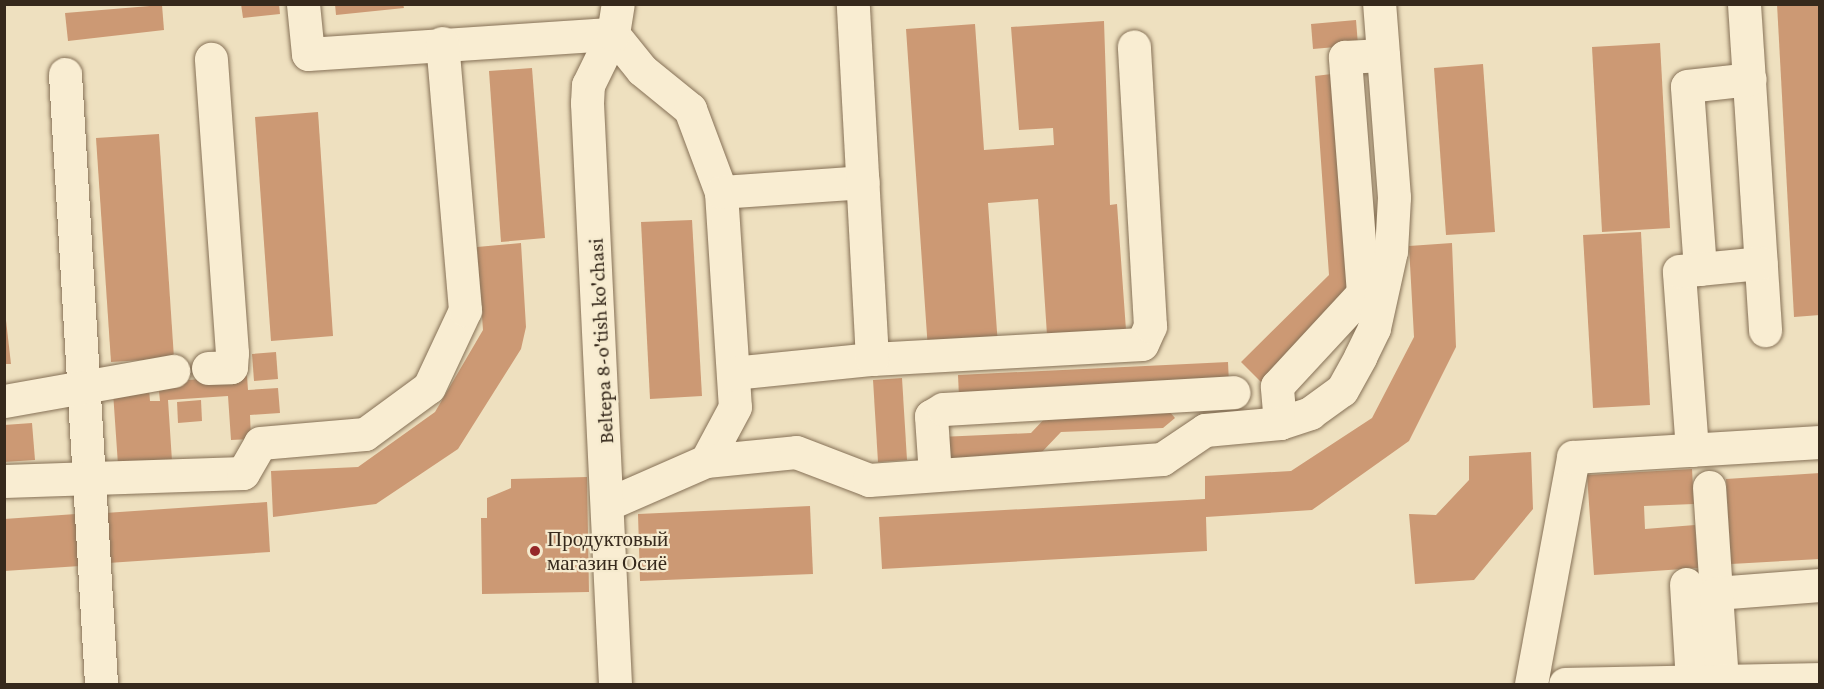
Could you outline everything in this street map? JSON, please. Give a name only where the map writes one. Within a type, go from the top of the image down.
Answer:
[{"type":"street","points":[[303,4],[308,54],[442,44],[616,19],[642,70],[690,109],[721,192],[735,407],[706,461]]},
{"type":"street","points":[[854,4],[872,359]]},
{"type":"street","points":[[610,503],[706,461],[796,452],[869,480],[1162,459],[1205,430],[1280,423],[1310,412],[1342,390],[1374,328],[1391,251],[1394,197],[1379,4]]},
{"type":"street","points":[[1744,4],[1765,330]]},
{"type":"street","name":"Beltepa 8-o'tish ko'chasi","points":[[615,684],[610,503],[587,103],[595,64],[616,19]]},
{"type":"street","points":[[4,481],[243,472],[260,444],[365,434],[429,387],[465,310],[442,44]]},
{"type":"street","points":[[733,374],[872,359],[1142,344],[1150,326],[1134,46]]},
{"type":"street","points":[[1280,423],[1277,386],[1363,293],[1345,57],[1383,55]]},
{"type":"street","points":[[208,368],[231,367],[232,353],[211,59]]},
{"type":"street","points":[[65,74],[91,478],[101,684]]},
{"type":"street","points":[[1700,269],[1687,86],[1750,79]]},
{"type":"street","points":[[721,192],[863,182]]},
{"type":"street","points":[[1692,450],[1679,271],[1761,263]]},
{"type":"street","points":[[4,401],[62,394],[85,384],[173,371]]},
{"type":"street","points":[[935,475],[931,416],[943,409],[1234,392]]},
{"type":"street","points":[[1202,394],[1205,430]]},
{"type":"street","points":[[1531,684],[1573,457],[1820,442]]},
{"type":"street","points":[[1707,682],[1701,588],[1709,487]]},
{"type":"street","points":[[1701,588],[1820,585]]},
{"type":"street","points":[[1565,684],[1820,679]]},
{"type":"building","points":[[241,4],[279,4],[280,14],[243,18]]},
{"type":"building","points":[[335,4],[403,4],[404,8],[336,15]]},
{"type":"building","points":[[1777,4],[1820,4],[1820,315],[1794,317]]},
{"type":"building","points":[[162,5],[164,30],[68,41],[65,13]]},
{"type":"building","points":[[1356,20],[1358,45],[1313,49],[1311,24]]},
{"type":"building","points":[[1104,21],[1110,205],[1117,204],[1126,330],[1047,335],[1038,199],[988,203],[998,346],[928,350],[906,29],[975,24],[984,150],[1054,145],[1053,128],[1019,130],[1011,27]]},
{"type":"building","points":[[1660,43],[1670,228],[1602,232],[1592,47]]},
{"type":"building","points":[[1483,64],[1495,232],[1446,235],[1434,68]]},
{"type":"building","points":[[532,68],[545,238],[501,242],[489,71]]},
{"type":"building","points":[[1340,73],[1354,291],[1262,383],[1241,362],[1329,275],[1315,76]]},
{"type":"building","points":[[318,112],[333,336],[271,341],[255,117]]},
{"type":"building","points":[[159,134],[174,358],[111,362],[96,138]]},
{"type":"building","points":[[692,220],[702,396],[650,399],[641,222]]},
{"type":"building","points":[[1641,232],[1650,405],[1593,408],[1583,235]]},
{"type":"building","points":[[521,243],[526,327],[521,349],[458,449],[376,504],[273,517],[271,471],[358,467],[435,412],[483,330],[477,247]]},
{"type":"building","points":[[1452,243],[1456,347],[1409,441],[1312,510],[1206,517],[1207,551],[882,569],[879,517],[1205,499],[1205,476],[1291,471],[1372,418],[1414,337],[1409,246]]},
{"type":"building","points":[[4,303],[11,364],[4,364]]},
{"type":"building","points":[[276,352],[278,379],[254,381],[252,354]]},
{"type":"building","points":[[1228,362],[1229,384],[959,397],[958,375]]},
{"type":"building","points":[[247,376],[248,390],[278,388],[280,413],[250,415],[251,439],[231,440],[228,396],[168,400],[172,461],[118,465],[113,392],[149,389],[150,401],[160,401],[158,382]]},
{"type":"building","points":[[902,378],[907,460],[878,462],[873,380]]},
{"type":"building","points":[[201,400],[202,421],[178,423],[177,402]]},
{"type":"building","points":[[1163,404],[1175,418],[1163,428],[1061,432],[1040,454],[941,459],[940,437],[1031,433],[1048,415]]},
{"type":"building","points":[[32,423],[35,460],[4,462],[4,425]]},
{"type":"building","points":[[1531,452],[1533,509],[1474,580],[1415,584],[1409,514],[1436,515],[1469,480],[1469,456]]},
{"type":"building","points":[[1692,469],[1694,504],[1644,506],[1645,529],[1695,525],[1698,568],[1594,575],[1587,475]]},
{"type":"building","points":[[1820,473],[1820,559],[1731,564],[1726,479]]},
{"type":"building","points":[[587,477],[589,592],[482,594],[481,518],[487,518],[487,498],[511,488],[511,479]]},
{"type":"building","points":[[267,502],[270,552],[108,563],[105,513]]},
{"type":"building","points":[[810,506],[813,574],[640,581],[638,514]]},
{"type":"building","points":[[76,514],[80,566],[4,571],[4,519]]},
{"type":"place","name":"Продуктовый магазин Осиё","points":[[535,551]]}]
